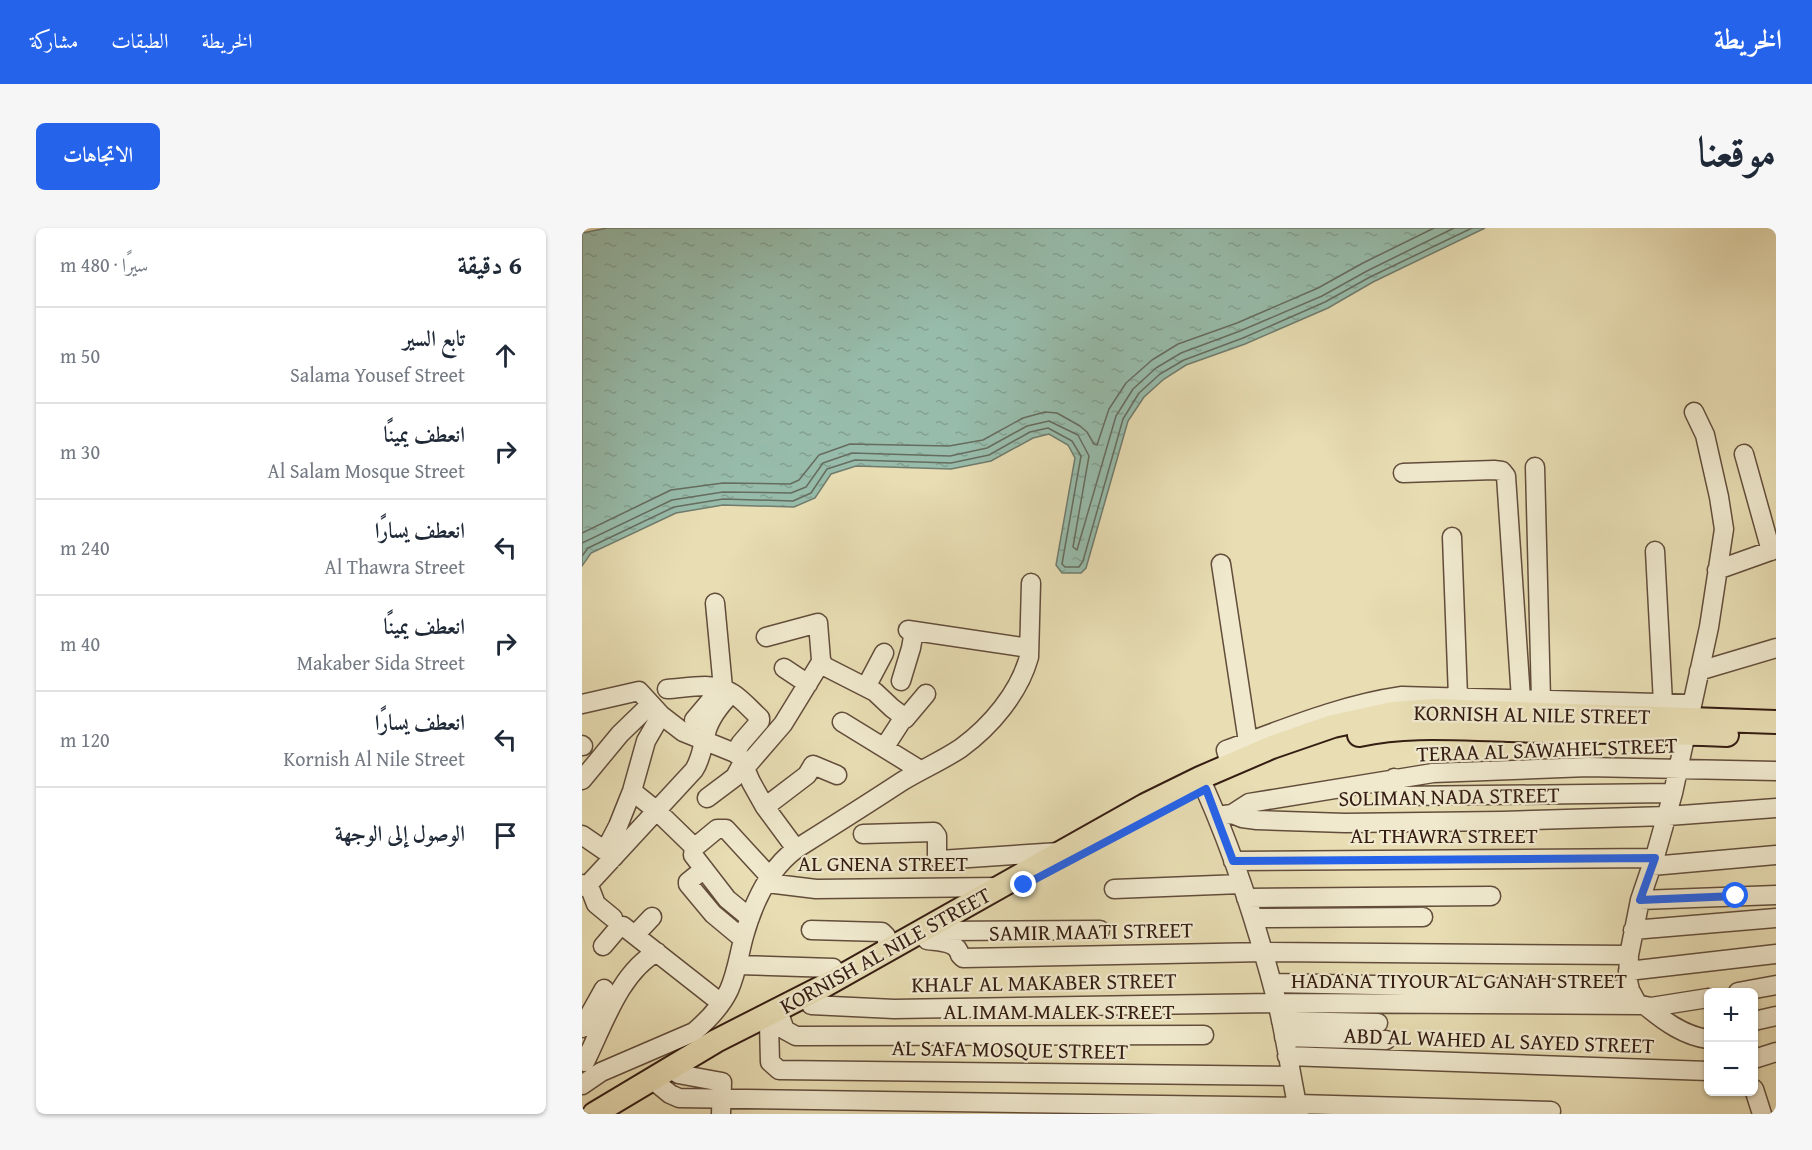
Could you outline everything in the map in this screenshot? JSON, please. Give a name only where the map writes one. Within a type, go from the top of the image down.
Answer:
[{"type":"main road","name":"KORNISH AL NILE STREET","points":[[594,1114],[716,1041],[840,978],[1152,802],[1230,764],[1393,713],[1435,710],[1776,722]]},
{"type":"main road","name":"KORNISH AL NILE STREET","points":[[1689,718],[1776,737]]},
{"type":"main road","name":"KORNISH AL NILE STREET","points":[[611,1114],[1024,885],[1206,789],[1335,733]]},
{"type":"street","points":[[1694,412],[1705,435],[1723,519],[1722,545],[1708,627],[1673,794],[1654,862],[1640,900],[1628,963],[1630,990],[1637,1003],[1666,1023],[1704,1036]]},
{"type":"street","points":[[1717,570],[1774,550],[1744,454]]},
{"type":"street","points":[[1535,467],[1541,699]]},
{"type":"street","points":[[1403,473],[1494,470],[1502,471],[1506,476],[1521,699]]},
{"type":"street","points":[[1452,537],[1458,697]]},
{"type":"street","points":[[1655,551],[1663,703]]},
{"type":"street","points":[[1221,564],[1248,742]]},
{"type":"street","points":[[582,1085],[601,1072],[694,1032],[721,1003],[729,991],[738,965],[750,918],[769,880],[783,859],[925,768],[961,748],[992,720],[1011,694],[1025,668],[1029,648],[1031,583]]},
{"type":"street","points":[[613,918],[596,904],[591,891],[584,885],[610,854],[657,811],[699,762],[707,727],[725,689],[715,603]]},
{"type":"street","points":[[766,637],[818,623],[821,662],[825,667],[875,692],[905,719]]},
{"type":"street","points":[[901,681],[911,648],[911,631],[1029,648]]},
{"type":"street","points":[[1699,671],[1776,648]]},
{"type":"street","points":[[866,687],[884,653]]},
{"type":"street","points":[[741,761],[783,724],[821,662]]},
{"type":"street","points":[[784,668],[808,684]]},
{"type":"street","points":[[667,689],[710,686],[725,689],[760,719],[735,777],[707,798]]},
{"type":"street","points":[[694,720],[725,689]]},
{"type":"street","points":[[884,748],[926,694]]},
{"type":"street","points":[[1230,764],[1226,750],[1327,713],[1357,704],[1402,696],[1663,703],[1689,718]]},
{"type":"street","points":[[582,704],[651,703],[690,736],[741,761],[765,807],[796,849]]},
{"type":"street","points":[[582,780],[620,734],[651,703]]},
{"type":"street","points":[[610,854],[632,791],[646,741],[651,703]]},
{"type":"street","points":[[842,722],[884,748],[925,768]]},
{"type":"street","points":[[765,807],[807,775],[813,765],[837,775]]},
{"type":"street","name":"TERAA AL SAWAHEL STREET","points":[[1225,815],[1249,803],[1433,773],[1588,767],[1776,771]]},
{"type":"street","points":[[1394,778],[1395,791],[1401,796],[1673,794]]},
{"type":"street","points":[[1206,789],[1225,815],[1233,861],[1264,952],[1277,1003],[1298,1108]]},
{"type":"street","points":[[632,791],[657,811],[694,848]]},
{"type":"street","name":"SOLIMAN NADA STREET","points":[[1225,815],[1257,820],[1345,822],[1668,816],[1776,808]]},
{"type":"street","points":[[750,918],[727,899],[693,855],[694,848],[717,829],[726,829],[769,880]]},
{"type":"street","points":[[863,834],[934,832],[937,836],[937,857],[940,860],[1064,851]]},
{"type":"street","points":[[582,835],[610,854]]},
{"type":"street","name":"AL THAWRA STREET","points":[[1233,861],[1654,862],[1776,855]]},
{"type":"street","points":[[704,869],[688,884],[713,914],[743,939]]},
{"type":"street","name":"AL GNENA STREET","points":[[769,880],[794,888],[816,889],[999,887]]},
{"type":"street","points":[[1114,890],[1491,896]]},
{"type":"street","points":[[1640,900],[1776,895]]},
{"type":"street","points":[[635,935],[652,917]]},
{"type":"street","points":[[1253,918],[1423,917]]},
{"type":"street","points":[[1633,930],[1776,918]]},
{"type":"street","points":[[603,946],[620,926],[635,935],[721,1003]]},
{"type":"street","points":[[811,930],[882,932],[886,936],[889,951]]},
{"type":"street","points":[[935,936],[1100,930]]},
{"type":"street","name":"SAMIR MAATI STREET","points":[[935,936],[959,949],[963,958],[1264,952]]},
{"type":"street","points":[[601,1072],[583,1061],[626,981],[641,963],[657,952]]},
{"type":"street","points":[[1264,952],[1628,963],[1776,954]]},
{"type":"street","points":[[738,965],[833,968],[840,978]]},
{"type":"street","points":[[1272,983],[1630,990]]},
{"type":"street","points":[[1758,989],[1776,985]]},
{"type":"street","points":[[582,1028],[604,989]]},
{"type":"street","name":"HADANA TIYOUR AL GANAH STREET","points":[[1277,1003],[1644,1006],[1704,998]]},
{"type":"street","name":"KHALF AL MAKABER STREET","points":[[811,1005],[894,1009],[1277,1003]]},
{"type":"street","points":[[1758,1020],[1776,1016]]},
{"type":"street","name":"AL IMAM MALEK STREET","points":[[775,1022],[795,1036],[1204,1035]]},
{"type":"street","name":"AL SAFA MOSQUE STREET","points":[[775,1022],[770,1062],[779,1070],[1291,1076]]},
{"type":"street","points":[[1283,1029],[1378,1023]]},
{"type":"street","points":[[1283,1029],[1386,1040]]},
{"type":"street","points":[[1758,1058],[1776,1052]]},
{"type":"street","name":"ABD AL WAHED AL SAYED STREET","points":[[1287,1056],[1704,1071]]},
{"type":"street","points":[[722,1106],[721,1082],[669,1080],[670,1094],[679,1106],[1551,1111]]},
{"type":"street","points":[[1756,1096],[1762,1114]]},
{"type":"water","points":[[607,228],[1485,228],[1373,282],[1328,308],[1245,344],[1186,365],[1164,379],[1144,397],[1128,421],[1086,568],[1081,573],[1062,573],[1056,565],[1075,458],[1068,445],[1049,434],[1033,438],[991,461],[951,469],[856,466],[831,474],[815,498],[794,507],[723,505],[676,513],[591,553],[582,566],[582,233]]},
{"type":"route","points":[[1024,885],[1206,789],[1233,861],[1655,858],[1640,900],[1736,896]]}]
